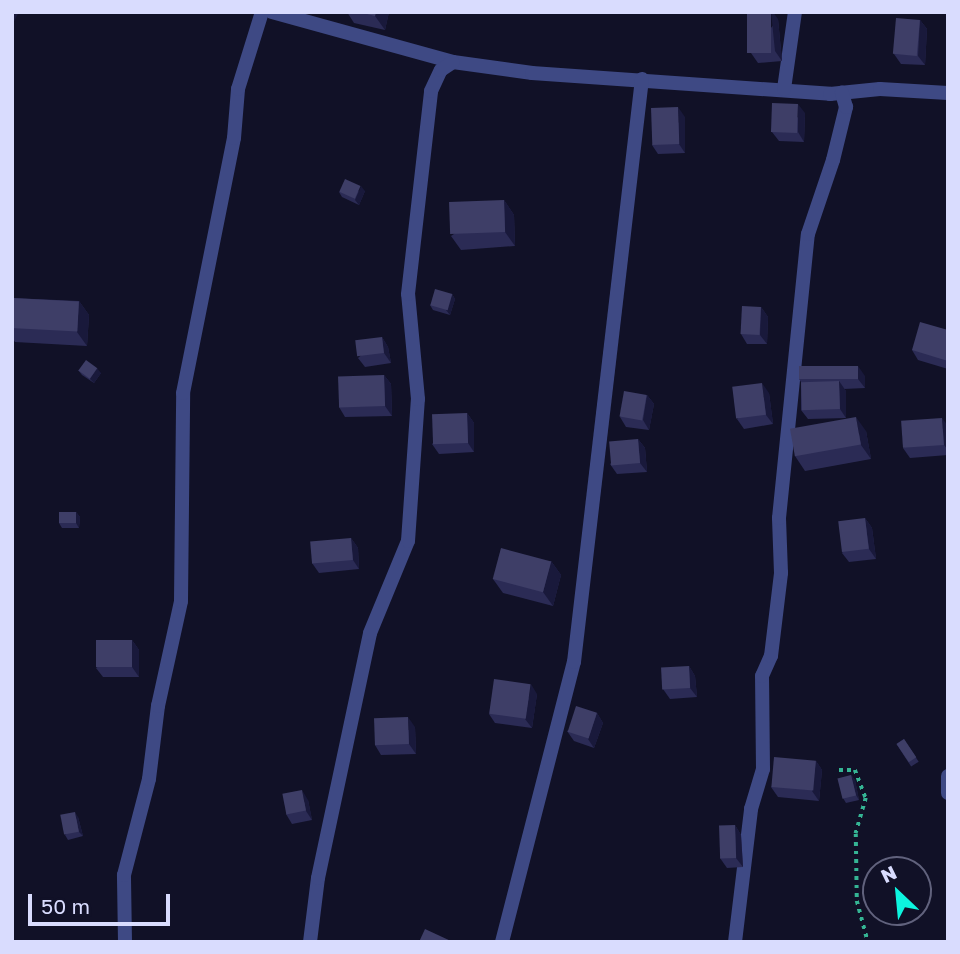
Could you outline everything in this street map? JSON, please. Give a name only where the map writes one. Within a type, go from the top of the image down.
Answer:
[{"type":"street","points":[[125,942],[124,875],[149,779],[158,706],[181,601],[183,393],[234,138],[238,89],[262,12]]},
{"type":"street","points":[[272,12],[453,62],[532,73],[842,93],[880,89],[948,93]]},
{"type":"street","points":[[783,89],[795,12]]},
{"type":"street","points":[[310,942],[318,878],[370,633],[408,541],[418,399],[408,294],[431,92],[441,70],[453,62]]},
{"type":"street","points":[[502,942],[574,662],[642,79]]},
{"type":"street","points":[[735,942],[751,809],[763,769],[762,676],[771,656],[781,573],[779,518],[808,234],[846,107],[842,93]]},
{"type":"street","points":[[948,776],[948,793]]},
{"type":"path","points":[[839,770],[855,770],[866,798],[856,834],[857,901],[868,942]]},
{"type":"building","points":[[359,12],[376,12],[375,16]]},
{"type":"building","points":[[747,12],[771,12],[771,53],[747,53]]},
{"type":"building","points":[[896,18],[920,20],[917,56],[893,54]]},
{"type":"building","points":[[772,103],[798,104],[797,133],[771,132]]},
{"type":"building","points":[[678,107],[679,144],[652,145],[651,108]]},
{"type":"building","points":[[345,179],[361,186],[355,199],[339,192]]},
{"type":"building","points":[[504,200],[505,232],[450,234],[449,202]]},
{"type":"building","points":[[435,289],[452,294],[448,310],[430,305]]},
{"type":"building","points":[[12,298],[79,302],[77,331],[12,328]]},
{"type":"building","points":[[742,306],[761,307],[760,335],[741,334]]},
{"type":"building","points":[[920,322],[948,330],[948,361],[912,350]]},
{"type":"building","points":[[382,337],[384,353],[357,356],[355,340]]},
{"type":"building","points":[[86,360],[97,368],[90,379],[78,371]]},
{"type":"building","points":[[799,366],[858,366],[858,379],[799,379]]},
{"type":"building","points":[[384,375],[385,406],[339,408],[338,377]]},
{"type":"building","points":[[839,381],[840,409],[802,410],[801,382]]},
{"type":"building","points":[[762,383],[766,415],[736,418],[732,387]]},
{"type":"building","points":[[624,391],[647,395],[642,421],[619,417]]},
{"type":"building","points":[[467,413],[468,443],[433,444],[432,414]]},
{"type":"building","points":[[856,417],[861,445],[795,456],[790,429]]},
{"type":"building","points":[[942,418],[944,445],[903,448],[901,421]]},
{"type":"building","points":[[638,439],[640,463],[611,465],[609,442]]},
{"type":"building","points":[[59,512],[76,512],[76,523],[59,523]]},
{"type":"building","points":[[865,518],[869,549],[842,552],[838,521]]},
{"type":"building","points":[[351,538],[353,560],[312,563],[310,542]]},
{"type":"building","points":[[501,548],[551,561],[543,592],[493,579]]},
{"type":"building","points":[[96,640],[132,640],[132,667],[96,667]]},
{"type":"building","points":[[689,666],[690,688],[662,689],[661,667]]},
{"type":"building","points":[[494,679],[531,684],[526,719],[489,714]]},
{"type":"building","points":[[576,706],[597,713],[589,738],[568,732]]},
{"type":"building","points":[[408,717],[409,744],[375,745],[374,718]]},
{"type":"building","points":[[904,739],[916,757],[909,762],[897,744]]},
{"type":"building","points":[[774,757],[816,761],[813,791],[771,787]]},
{"type":"building","points":[[851,775],[856,795],[842,799],[837,778]]},
{"type":"building","points":[[302,790],[306,811],[286,814],[282,794]]},
{"type":"building","points":[[75,812],[79,832],[64,834],[60,815]]},
{"type":"building","points":[[735,825],[736,858],[720,859],[719,826]]},
{"type":"building","points":[[425,929],[453,942],[419,942]]}]
